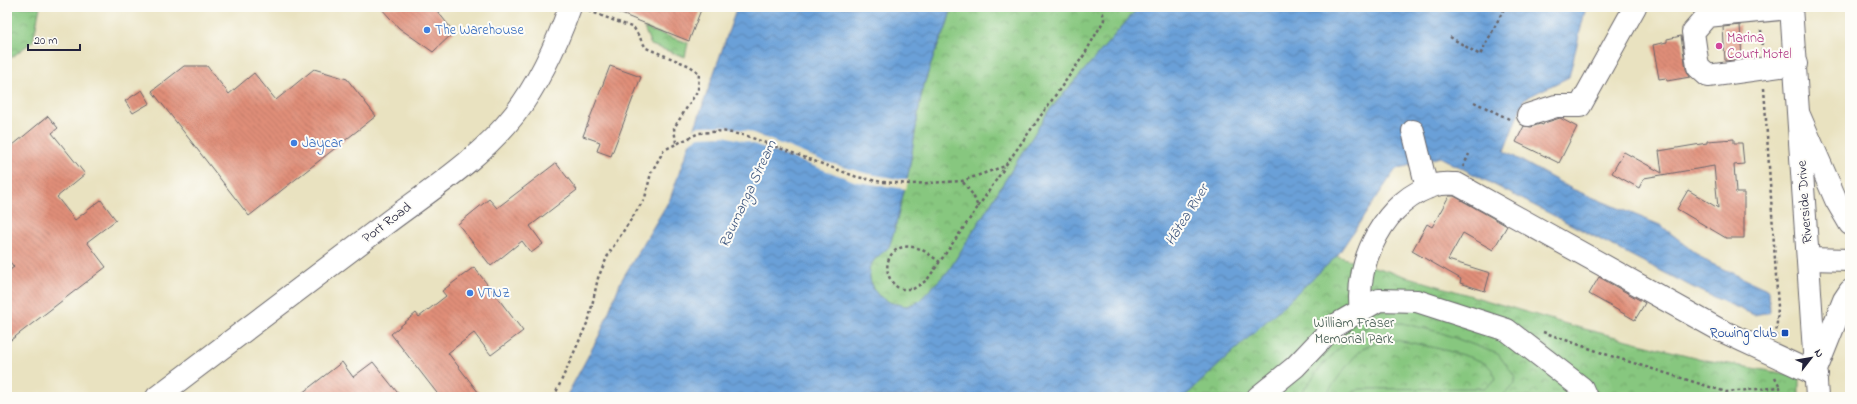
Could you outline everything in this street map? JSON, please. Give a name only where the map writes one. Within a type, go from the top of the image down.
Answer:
[{"type":"main road","points":[[1521,119],[1556,106],[1580,106],[1635,7]]},
{"type":"main road","points":[[1791,7],[1707,16],[1693,32],[1698,67],[1708,76],[1796,64]]},
{"type":"main road","name":"Riverside Drive","points":[[1791,7],[1817,373],[1817,397]]},
{"type":"main road","name":"Port Road","points":[[157,397],[443,181],[497,135],[514,115],[545,69],[577,8]]},
{"type":"main road","points":[[1799,114],[1836,200],[1850,224]]},
{"type":"main road","points":[[1413,131],[1428,188]]},
{"type":"main road","points":[[1361,310],[1359,297],[1362,269],[1378,232],[1396,209],[1418,192],[1437,184],[1457,184],[1718,329],[1817,373],[1844,300],[1850,291]]},
{"type":"main road","points":[[1809,259],[1850,260]]},
{"type":"main road","points":[[1258,397],[1295,367],[1334,326],[1379,300],[1417,301],[1507,330],[1582,388],[1586,397]]},
{"type":"path","points":[[940,262],[912,246],[899,248],[889,257],[887,272],[890,280],[900,289],[913,289],[927,280],[940,262],[978,207],[1005,166],[1084,55],[1104,20],[1102,7]]},
{"type":"path","points":[[1450,38],[1480,55],[1505,7]]},
{"type":"path","points":[[577,8],[634,28],[646,48],[690,66],[699,73],[698,90],[674,128],[676,143]]},
{"type":"path","points":[[1761,11],[1763,69],[1778,307],[1774,375],[1780,387]]},
{"type":"path","points":[[1474,102],[1521,119]]},
{"type":"path","points":[[554,397],[590,319],[598,278],[609,253],[645,198],[651,173],[664,150],[676,143],[699,133],[722,131],[747,136],[856,177],[882,182],[936,183],[962,181],[1005,166]]},
{"type":"path","points":[[962,181],[973,195],[978,207]]},
{"type":"green space","points":[[7,7],[40,7],[33,41],[7,61]]},
{"type":"green space","points":[[952,7],[1139,7],[1048,112],[949,270],[918,302],[906,306],[891,303],[879,296],[873,289],[869,268],[874,260],[889,247],[909,170],[922,90],[937,47],[945,31]]},
{"type":"green space","points":[[644,28],[688,43],[685,57],[651,45]]},
{"type":"green space","name":"William Fraser Memorial Park","points":[[1337,256],[1573,326],[1706,360],[1799,376],[1799,397],[1184,397]]},
{"type":"green space","points":[[1402,323],[1439,332],[1498,354],[1515,377],[1515,383],[1502,397],[1349,397],[1359,389],[1485,388],[1496,379],[1489,367],[1479,360],[1442,349],[1391,340],[1373,343],[1356,355],[1324,397],[1298,397],[1322,366],[1354,333],[1372,326]]},
{"type":"water","points":[[737,7],[952,7],[945,31],[937,47],[922,90],[909,170],[889,247],[874,260],[869,268],[873,289],[879,296],[891,303],[906,306],[918,302],[949,270],[1048,112],[1139,7],[1586,7],[1569,77],[1524,99],[1504,151],[1572,189],[1660,225],[1708,262],[1769,290],[1770,312],[1754,315],[1700,291],[1440,157],[1396,169],[1337,256],[1184,397],[566,397],[600,334],[621,281],[670,199]]},
{"type":"pier","points":[[699,126],[723,126],[748,131],[826,162],[865,173],[898,179],[909,179],[906,189],[857,182],[748,142],[724,136],[699,137],[687,144],[692,130]]},
{"type":"building","name":"The Warehouse","points":[[380,7],[434,7],[454,32],[433,52],[399,28]]},
{"type":"building","points":[[604,7],[702,7],[689,41]]},
{"type":"building","points":[[1740,25],[1742,59],[1725,61],[1723,27]]},
{"type":"building","points":[[1681,36],[1686,69],[1690,77],[1667,81],[1666,78],[1659,79],[1653,45],[1667,42],[1667,39]]},
{"type":"building","points":[[184,66],[207,66],[229,94],[254,73],[276,100],[314,69],[347,79],[376,116],[249,216],[152,91]]},
{"type":"building","points":[[610,66],[641,77],[611,156],[597,151],[600,142],[583,136]]},
{"type":"building","points":[[142,90],[150,103],[133,113],[125,101]]},
{"type":"building","points":[[48,116],[58,128],[52,133],[85,174],[57,197],[75,220],[101,200],[116,220],[87,242],[106,267],[7,343],[7,272],[14,267],[7,258],[7,150]]},
{"type":"building","points":[[1560,118],[1577,127],[1559,163],[1516,142],[1524,126],[1531,127],[1540,124],[1543,125],[1544,123]]},
{"type":"building","points":[[1734,139],[1734,143],[1742,143],[1744,164],[1734,165],[1736,193],[1744,193],[1744,238],[1726,238],[1677,209],[1688,190],[1718,208],[1714,166],[1644,178],[1639,188],[1612,173],[1624,152],[1662,173],[1659,151],[1707,143],[1707,141]]},
{"type":"building","points":[[556,163],[577,190],[530,226],[543,244],[531,253],[522,241],[491,266],[458,224],[489,199],[497,208]]},
{"type":"building","points":[[1449,196],[1454,196],[1507,226],[1493,250],[1463,233],[1448,260],[1490,273],[1485,291],[1460,283],[1461,279],[1412,251],[1427,224],[1432,227]]},
{"type":"building","points":[[474,267],[523,331],[491,355],[474,333],[448,353],[482,397],[440,397],[391,334],[416,313],[419,317],[446,296],[442,291]]},
{"type":"building","points":[[1599,277],[1645,303],[1635,320],[1589,294]]},
{"type":"building","points":[[342,362],[353,377],[373,362],[401,397],[297,397]]},
{"type":"place","name":"The Warehouse","points":[[427,30]]},
{"type":"place","name":"Marina Court Motel","points":[[1719,46]]},
{"type":"place","name":"Jaycar","points":[[294,143]]},
{"type":"place","name":"VTNZ","points":[[470,293]]},
{"type":"place","name":"Rowing club","points":[[1785,333]]},
{"type":"water label","name":"Raumanga Stream","points":[[748,194]]},
{"type":"water label","name":"Hātea River","points":[[1187,215]]}]
